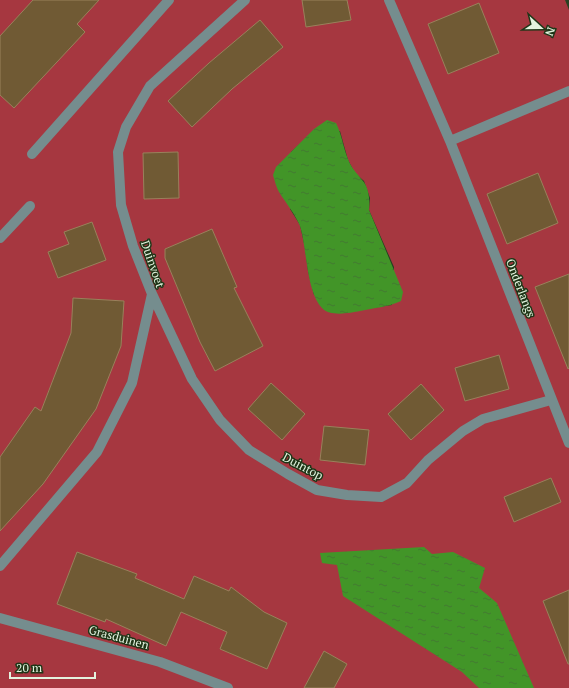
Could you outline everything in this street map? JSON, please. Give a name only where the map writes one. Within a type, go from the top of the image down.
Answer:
[{"type":"street","points":[[32,154],[169,0]]},
{"type":"street","name":"Duinvoet","points":[[0,566],[97,452],[132,383],[152,294],[133,246],[120,205],[118,152],[126,127],[150,86],[245,0]]},
{"type":"street","name":"Onderlangs","points":[[388,0],[450,141],[569,443]]},
{"type":"street","points":[[450,141],[569,91]]},
{"type":"street","points":[[0,238],[30,206]]},
{"type":"street","name":"Duintop","points":[[152,294],[192,379],[220,420],[249,450],[317,490],[381,497],[407,483],[428,460],[463,432],[483,419],[551,400]]},
{"type":"street","name":"Grasduinen","points":[[0,618],[160,662],[228,688]]},
{"type":"shaded area","points":[[0,0],[565,0],[569,10],[569,688],[0,688]],"holes":[[[340,131],[348,160],[355,173],[364,181],[370,198],[369,210],[394,267],[392,305],[372,308],[314,295],[300,225],[290,209],[291,152],[303,141]]]},
{"type":"water","points":[[327,120],[336,123],[349,162],[368,190],[369,210],[403,292],[401,301],[396,303],[351,313],[330,313],[322,308],[313,291],[300,226],[278,190],[273,175],[276,167],[314,129]]},
{"type":"water","points":[[424,547],[432,554],[453,552],[485,568],[479,588],[497,603],[534,688],[479,688],[462,672],[343,596],[337,565],[322,563],[320,553]]},
{"type":"building","points":[[33,0],[99,0],[77,24],[85,32],[14,108],[0,95],[0,36]]},
{"type":"building","points":[[302,0],[347,0],[351,20],[306,27]]},
{"type":"building","points":[[479,3],[499,53],[448,74],[428,24]]},
{"type":"building","points":[[260,20],[283,47],[232,89],[192,127],[168,101],[209,63]]},
{"type":"building","points":[[178,152],[179,198],[144,199],[143,153]]},
{"type":"building","points":[[538,173],[558,223],[507,244],[487,194]]},
{"type":"building","points":[[92,222],[106,260],[58,278],[48,252],[69,244],[64,232]]},
{"type":"building","points":[[212,229],[237,287],[234,288],[263,346],[215,371],[200,342],[165,258],[165,249]]},
{"type":"building","points":[[569,274],[569,368],[568,369],[535,287]]},
{"type":"building","points":[[73,298],[124,301],[121,346],[96,409],[43,484],[0,531],[0,457],[35,407],[41,411],[71,333]]},
{"type":"building","points":[[499,355],[509,389],[465,401],[455,368]]},
{"type":"building","points":[[271,383],[305,414],[282,440],[248,409]]},
{"type":"building","points":[[421,384],[444,410],[411,440],[388,414]]},
{"type":"building","points":[[324,426],[369,430],[365,465],[320,460]]},
{"type":"building","points":[[551,478],[561,502],[514,522],[504,497]]},
{"type":"building","points":[[77,552],[137,574],[135,578],[184,599],[194,576],[229,591],[231,587],[264,612],[287,623],[267,669],[220,649],[227,632],[181,612],[166,646],[106,619],[105,622],[57,604]]},
{"type":"building","points":[[569,590],[569,664],[568,664],[543,601]]},
{"type":"building","points":[[324,651],[347,664],[334,688],[304,688]]}]
